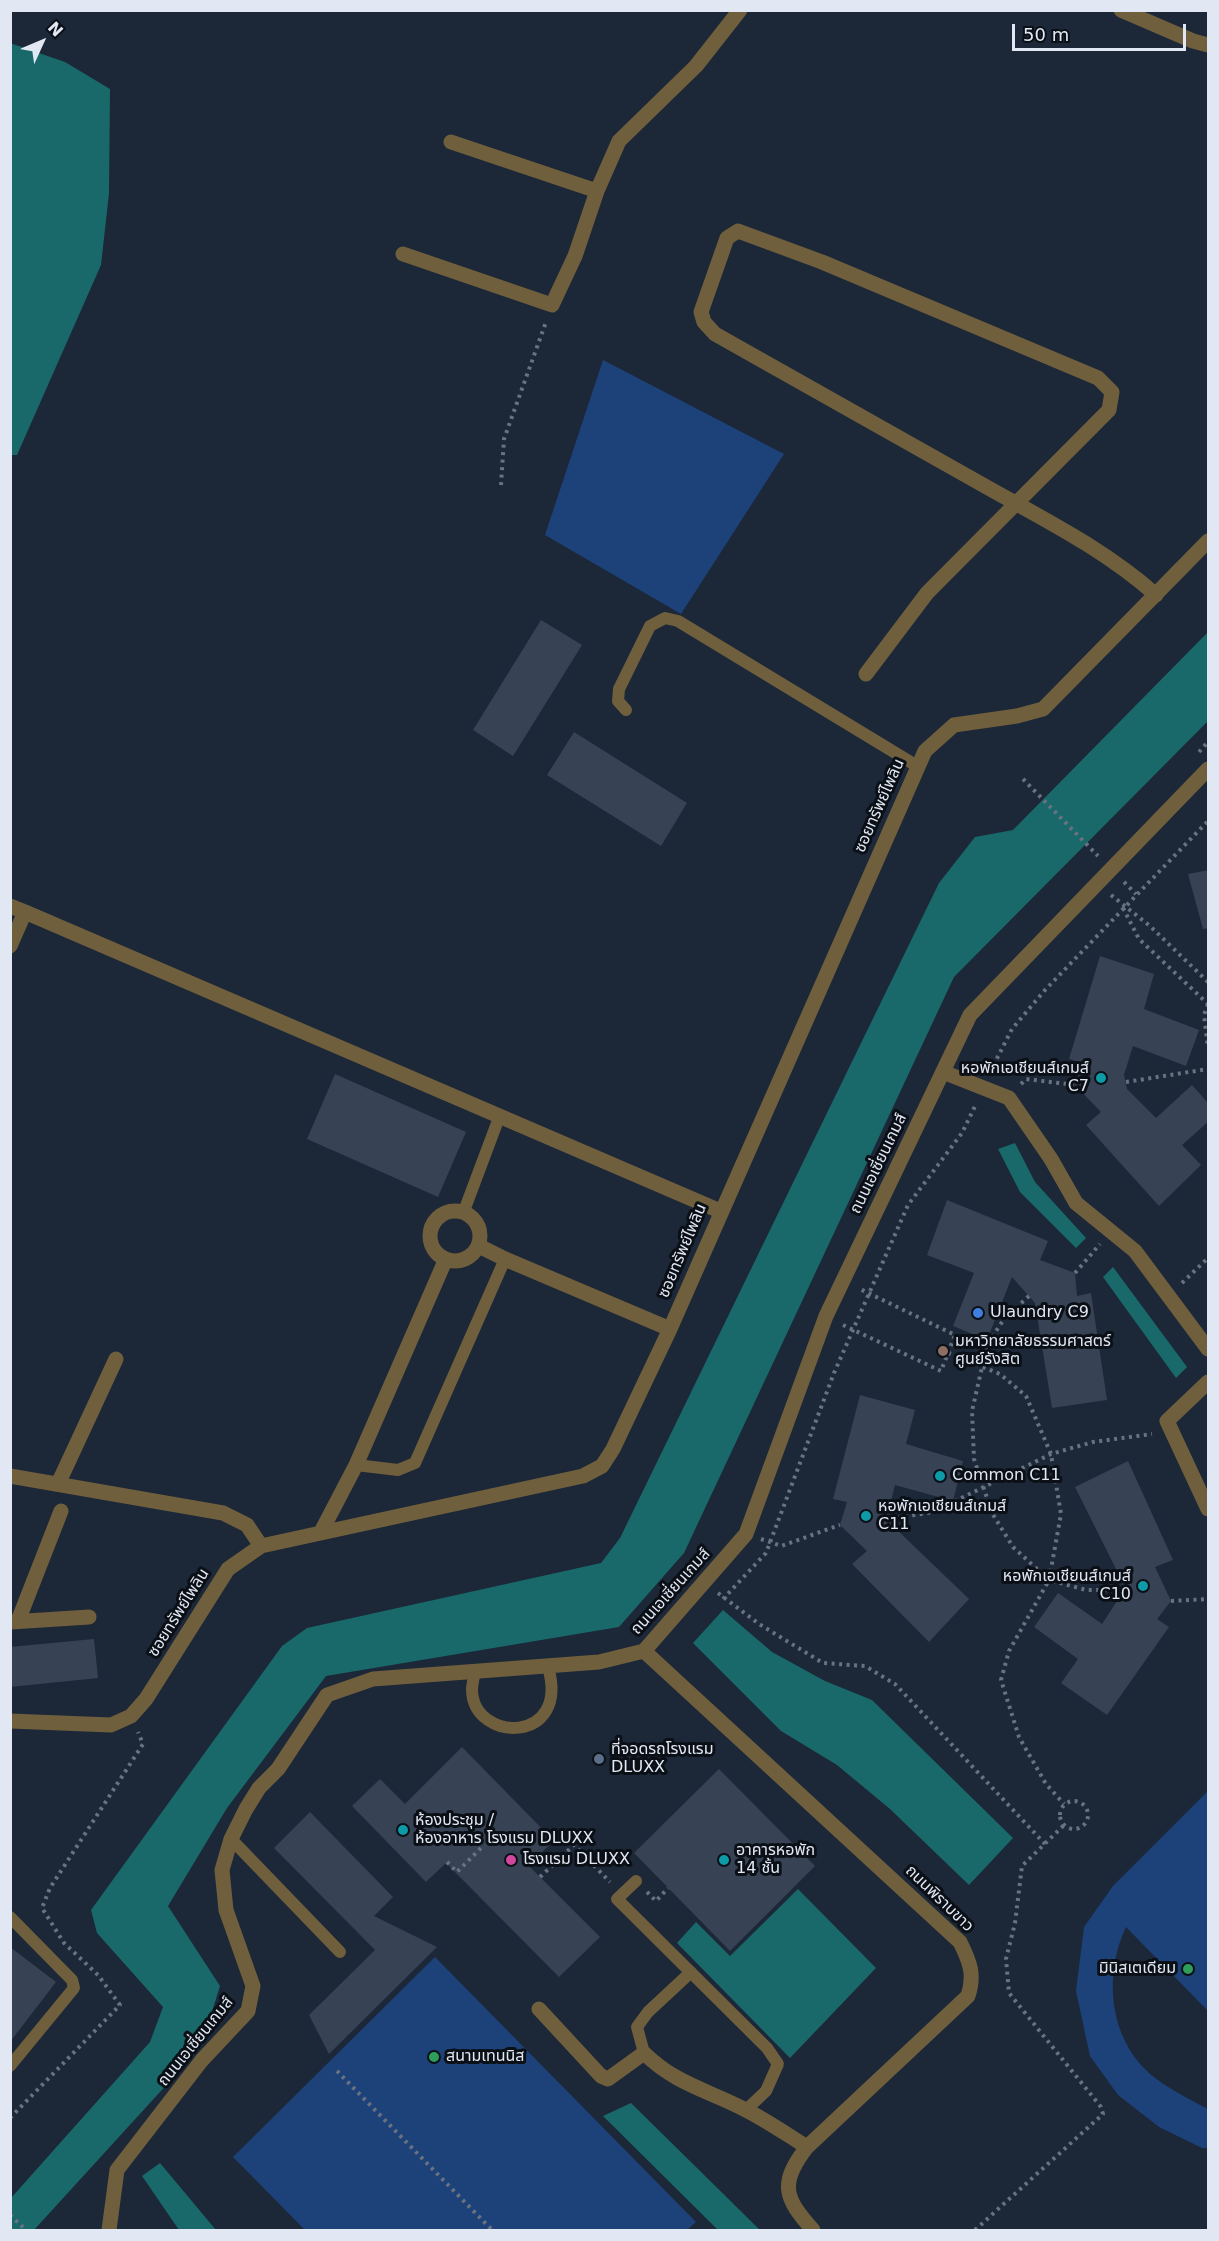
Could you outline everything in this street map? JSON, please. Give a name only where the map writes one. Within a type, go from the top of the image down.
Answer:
[{"type":"street","points":[[403,254],[552,305],[574,256],[597,191],[619,141],[696,66],[740,10]]},
{"type":"street","points":[[1129,12],[1193,41],[1209,45]]},
{"type":"street","points":[[451,142],[597,191]]},
{"type":"street","points":[[866,674],[927,593],[1016,504],[1109,410],[1112,392],[1098,378],[801,254],[738,231],[727,238],[701,312],[704,322],[715,334],[1016,504],[1081,538],[1126,569],[1156,595]]},
{"type":"street","name":"ซอยทรัพย์ไพลิน","points":[[131,1716],[146,1699],[228,1569],[261,1546],[583,1476],[602,1466],[613,1449],[670,1329],[720,1211],[925,751],[954,725],[1044,709],[1209,541]]},
{"type":"street","name":"ถนนเอเซี่ยนเกมส์","points":[[109,2230],[117,2170],[202,2060],[248,2011],[253,1986],[226,1910],[222,1870],[231,1839],[259,1788],[278,1769],[327,1695],[373,1679],[599,1662],[644,1651],[746,1534],[826,1316],[970,1015],[1209,769]]},
{"type":"street","points":[[10,906],[720,1211]]},
{"type":"street","points":[[10,946],[25,912]]},
{"type":"street","points":[[943,1072],[1009,1098],[1051,1159],[1076,1203],[1136,1251],[1209,1349]]},
{"type":"street","points":[[464,1211],[479,1226],[479,1246],[466,1260],[445,1261],[431,1248],[429,1230],[442,1212],[464,1211]]},
{"type":"street","points":[[479,1246],[670,1329]]},
{"type":"street","points":[[321,1532],[356,1465],[445,1261]]},
{"type":"street","points":[[58,1484],[116,1359]]},
{"type":"street","points":[[1209,1382],[1167,1421],[1209,1509]]},
{"type":"street","points":[[10,1476],[223,1513],[247,1525],[261,1546]]},
{"type":"street","points":[[61,1511],[14,1622],[89,1617]]},
{"type":"street","name":"ถนนพิราบขาว","points":[[644,1651],[960,1942],[970,1964],[972,1983],[968,1996],[807,2147],[793,2165],[786,2190],[794,2210],[813,2230]]},
{"type":"street","points":[[10,1721],[111,1725],[131,1716]]},
{"type":"street","points":[[539,2009],[602,2076],[608,2079],[615,2076],[644,2053],[662,2071],[746,2110],[807,2147]]},
{"type":"lane","points":[[626,710],[618,701],[619,689],[650,626],[665,618],[678,621],[917,766]]},
{"type":"lane","points":[[464,1211],[500,1115]]},
{"type":"lane","points":[[356,1465],[398,1470],[415,1463],[505,1259]]},
{"type":"lane","points":[[475,1671],[472,1691],[478,1710],[494,1724],[514,1729],[534,1723],[549,1707],[554,1687],[548,1667]]},
{"type":"lane","points":[[231,1839],[340,1952]]},
{"type":"lane","points":[[636,1881],[617,1899],[766,2048],[778,2064],[766,2091],[746,2110]]},
{"type":"lane","points":[[10,1917],[72,1980],[74,1988],[10,2066]]},
{"type":"lane","points":[[644,2053],[638,2026],[648,2012],[691,1972]]},
{"type":"path","points":[[501,485],[504,439],[552,305]]},
{"type":"path","points":[[1023,780],[1098,856],[1090,864]]},
{"type":"path","points":[[723,1599],[766,1553],[834,1373],[908,1205],[962,1133],[997,1053],[1012,1029],[1123,907],[1209,821]]},
{"type":"path","points":[[1123,907],[1150,926],[1209,982]]},
{"type":"path","points":[[1123,907],[1138,939],[1208,1004],[1204,1015],[1209,1048]]},
{"type":"path","points":[[1126,1082],[1209,1069]]},
{"type":"path","points":[[1009,1098],[1026,1079],[1075,1085]]},
{"type":"path","points":[[1075,1273],[1110,1231]]},
{"type":"path","points":[[1168,1296],[1209,1258]]},
{"type":"path","points":[[826,1316],[941,1371],[955,1335],[843,1281]]},
{"type":"path","points":[[1029,1296],[1004,1319],[987,1346],[972,1411],[974,1459],[992,1513],[1012,1547],[1049,1580],[1086,1590],[1122,1590]]},
{"type":"path","points":[[948,1353],[1000,1374],[1026,1396],[1051,1454],[1061,1514],[1049,1580],[1009,1651],[1001,1680],[1019,1737],[1046,1784],[1064,1804]]},
{"type":"path","points":[[890,1519],[933,1512],[1051,1454],[1093,1442],[1172,1432]]},
{"type":"path","points":[[746,1534],[781,1545],[840,1525]]},
{"type":"path","points":[[707,1580],[723,1599],[788,1643],[824,1663],[865,1666],[895,1684],[1044,1844]]},
{"type":"path","points":[[1171,1601],[1209,1599]]},
{"type":"path","points":[[10,2118],[120,2005],[98,1976],[64,1943],[42,1908],[50,1888],[143,1744],[131,1716]]},
{"type":"path","points":[[1072,1800],[1081,1802],[1088,1814],[1086,1823],[1078,1829],[1064,1825],[1059,1812],[1064,1804],[1072,1800]]},
{"type":"path","points":[[975,2230],[1103,2114],[1101,2107],[1009,1993],[1006,1959],[1015,1923],[1022,1866],[1064,1825]]},
{"type":"path","points":[[447,1862],[457,1872],[484,1845]]},
{"type":"path","points":[[540,1877],[574,1845],[622,1894]]},
{"type":"path","points":[[337,2071],[492,2230]]},
{"type":"path","points":[[10,2215],[26,2230]]},
{"type":"shaded area","points":[[10,43],[65,62],[110,89],[109,193],[101,265],[17,455],[11,455]]},
{"type":"shaded area","points":[[603,360],[784,454],[681,614],[545,535]]},
{"type":"shaded area","points":[[1208,632],[1208,721],[954,977],[684,1553],[619,1627],[326,1676],[227,1808],[168,1906],[220,1986],[201,2047],[34,2230],[11,2230],[11,2198],[150,2042],[163,2007],[97,1933],[91,1910],[282,1646],[307,1628],[601,1563],[620,1538],[939,883],[975,837],[1013,830]]},
{"type":"shaded area","points":[[1015,1143],[1035,1182],[1086,1238],[1076,1248],[1020,1192],[998,1149]]},
{"type":"shaded area","points":[[1113,1267],[1187,1367],[1176,1378],[1103,1277]]},
{"type":"shaded area","points":[[723,1610],[772,1652],[825,1681],[872,1700],[1013,1838],[969,1885],[890,1809],[837,1765],[781,1731],[693,1643]]},
{"type":"shaded area","points":[[1208,1791],[1208,2011],[1126,1927],[1119,1945],[1113,1984],[1118,2023],[1135,2058],[1149,2073],[1163,2083],[1208,2109],[1208,2148],[1202,2148],[1159,2127],[1118,2095],[1090,2056],[1076,1991],[1084,1927],[1113,1886]]},
{"type":"shaded area","points":[[798,1889],[876,1968],[790,2058],[677,1943],[696,1922],[730,1956]]},
{"type":"shaded area","name":"สนามเทนนิส","points":[[435,1957],[696,2222],[687,2230],[305,2230],[233,2157]]},
{"type":"shaded area","points":[[631,2103],[760,2230],[718,2230],[603,2116]]},
{"type":"shaded area","points":[[160,2163],[216,2230],[179,2230],[142,2176]]},
{"type":"building","points":[[541,620],[582,645],[513,756],[473,730]]},
{"type":"building","points":[[574,732],[687,803],[661,846],[547,775]]},
{"type":"building","points":[[1209,870],[1209,928],[1203,929],[1188,874]]},
{"type":"building","name":"หอพักเอเชียนส์เกมส์ C7","points":[[1100,956],[1154,974],[1144,1009],[1199,1030],[1186,1066],[1133,1046],[1124,1075],[1127,1089],[1156,1118],[1192,1085],[1209,1104],[1209,1121],[1182,1145],[1201,1165],[1159,1206],[1086,1125],[1101,1112],[1075,1085],[1082,1063],[1069,1059]]},
{"type":"building","points":[[335,1074],[466,1132],[438,1197],[307,1139]]},
{"type":"building","points":[[947,1200],[1048,1241],[1040,1260],[1075,1273],[1077,1296],[1091,1293],[1107,1400],[1052,1408],[1035,1303],[1012,1277],[987,1340],[953,1326],[974,1273],[927,1255]]},
{"type":"building","name":"หอพักเอเชียนส์เกมส์ C11","points":[[860,1395],[915,1410],[906,1444],[963,1461],[953,1501],[895,1485],[888,1513],[893,1526],[969,1599],[929,1642],[852,1564],[867,1551],[840,1525],[847,1502],[833,1499]]},
{"type":"building","name":"หอพักเอเชียนส์เกมส์ C10","points":[[1128,1461],[1173,1560],[1155,1567],[1171,1601],[1157,1619],[1169,1627],[1107,1715],[1061,1683],[1078,1659],[1034,1627],[1058,1593],[1102,1624],[1121,1595],[1122,1581],[1075,1487]]},
{"type":"building","points":[[94,1639],[98,1678],[10,1687],[10,1647]]},
{"type":"building","name":"โรงแรม DLUXX","points":[[462,1747],[554,1841],[528,1865],[600,1937],[559,1977],[446,1863],[426,1882],[352,1806],[380,1779],[405,1804]]},
{"type":"building","name":"อาคารหอพัก 14 ชั้น","points":[[719,1769],[815,1866],[730,1951],[634,1853]]},
{"type":"building","points":[[310,1812],[393,1897],[374,1916],[437,1947],[329,2054],[309,2015],[375,1950],[274,1848]]},
{"type":"building","points":[[10,1947],[56,1982],[10,2042]]},
{"type":"place","name":"หอพักเอเชียนส์เกมส์ C7","points":[[1101,1078]]},
{"type":"place","name":"Ulaundry C9","points":[[978,1313]]},
{"type":"place","name":"มหาวิทยาลัยธรรมศาสตร์ ศูนย์รังสิต","points":[[943,1351]]},
{"type":"place","name":"Common C11","points":[[940,1476]]},
{"type":"place","name":"หอพักเอเชียนส์เกมส์ C11","points":[[866,1516]]},
{"type":"place","name":"หอพักเอเชียนส์เกมส์ C10","points":[[1143,1586]]},
{"type":"place","name":"ที่จอดรถโรงแรม DLUXX","points":[[599,1759]]},
{"type":"place","name":"ห้องประชุม / ห้องอาหาร โรงแรม DLUXX","points":[[403,1830]]},
{"type":"place","name":"โรงแรม DLUXX","points":[[511,1860]]},
{"type":"place","name":"อาคารหอพัก 14 ชั้น","points":[[724,1860]]},
{"type":"place","name":"มินิสเตเดียม","points":[[1188,1969]]},
{"type":"place","name":"สนามเทนนิส","points":[[434,2057]]}]
